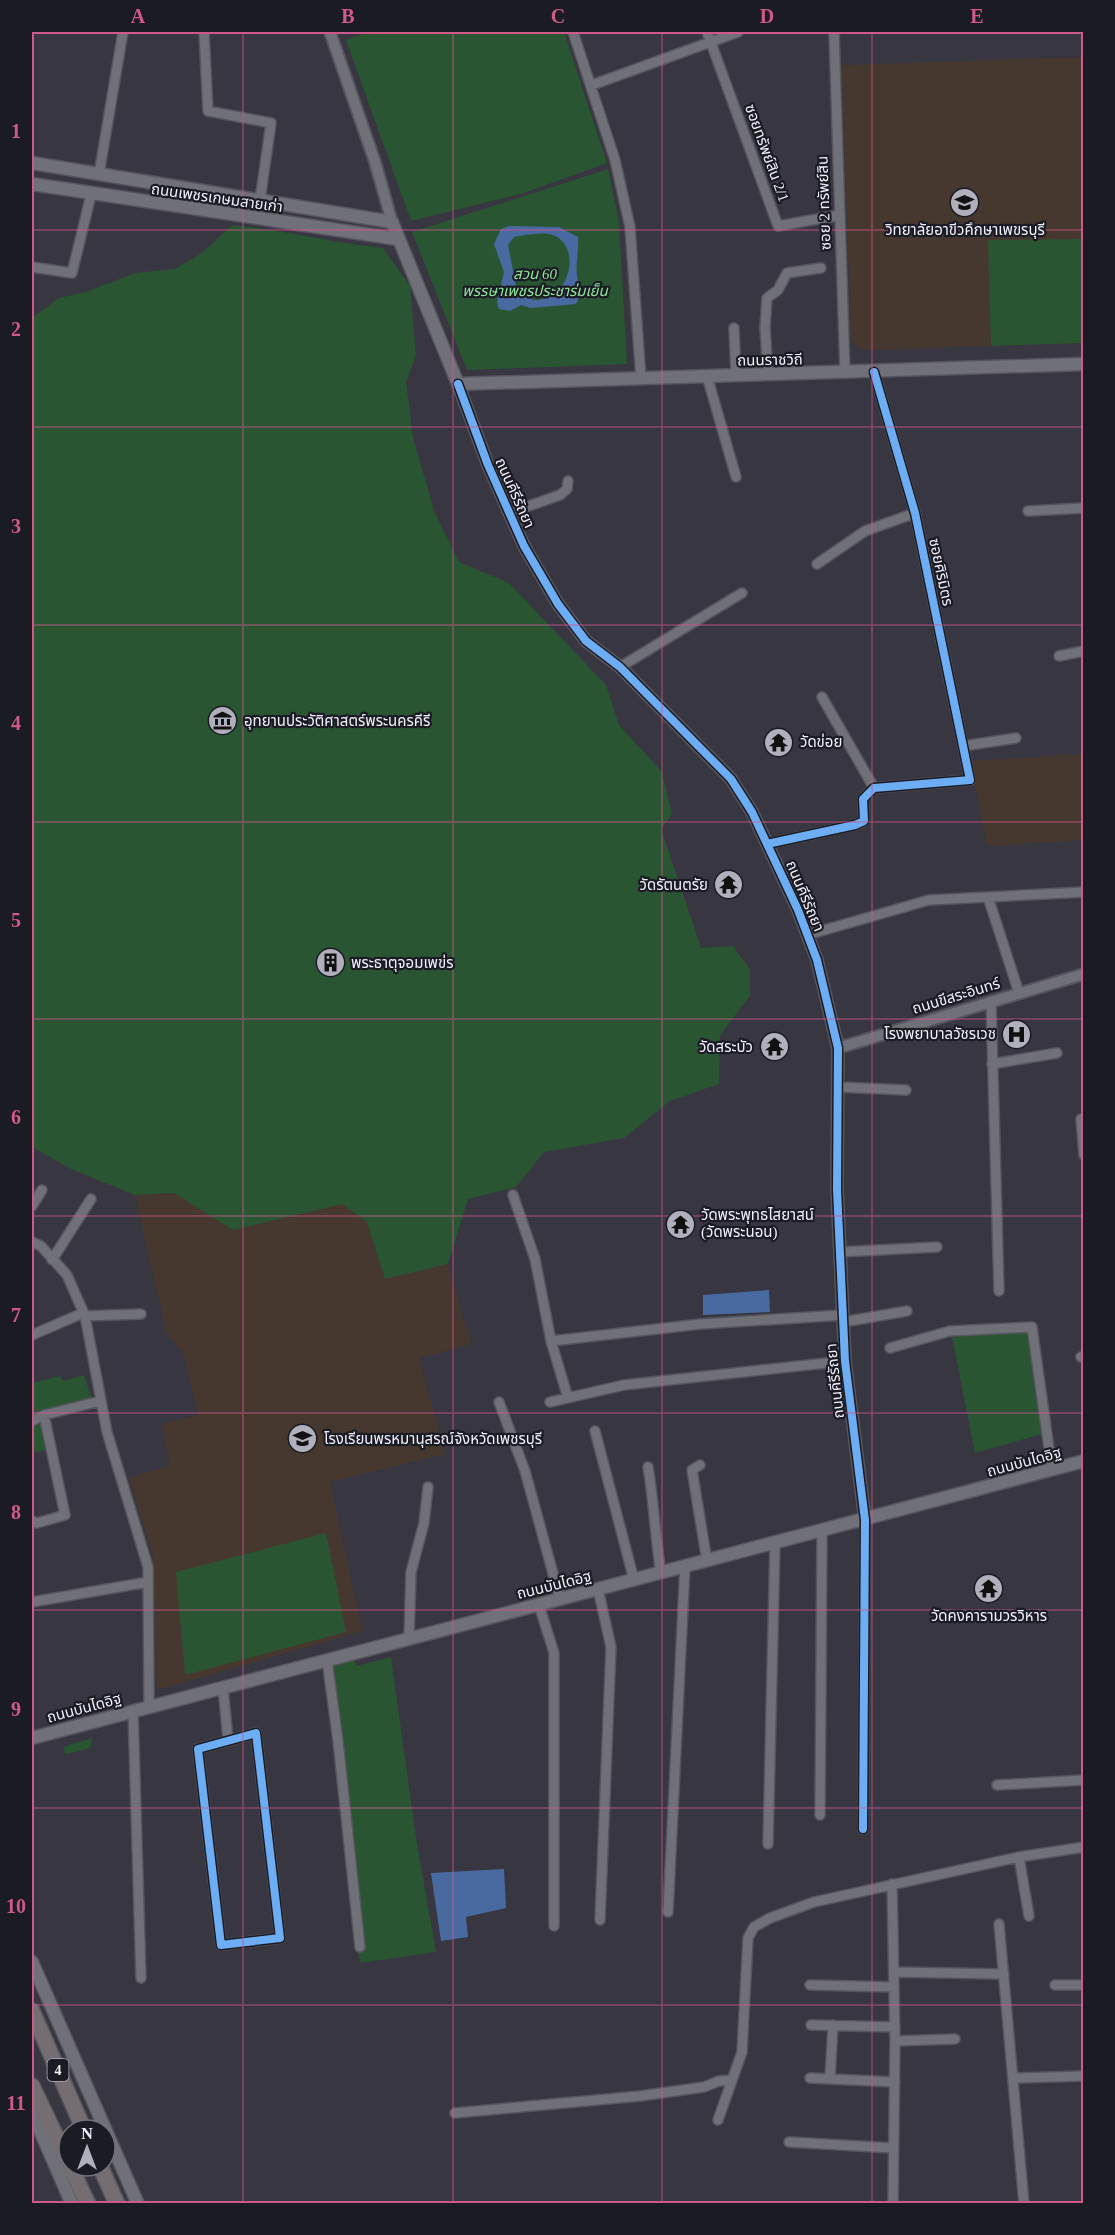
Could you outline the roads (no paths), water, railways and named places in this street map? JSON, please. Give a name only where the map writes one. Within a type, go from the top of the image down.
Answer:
[{"type":"highway","name":"4","points":[[32,2010],[79,2118]]},
{"type":"highway","name":"4","points":[[32,2086],[57,2138]]},
{"type":"highway","name":"4","points":[[76,2178],[88,2204]]},
{"type":"highway","points":[[105,2178],[117,2204]]},
{"type":"main road","name":"ถนนเพชรเกษมสายเก่า","points":[[32,163],[392,222]]},
{"type":"main road","name":"ถนนเพชรเกษมสายเก่า","points":[[32,184],[91,195],[398,239]]},
{"type":"main road","name":"ถนนคีรีรัถยา","points":[[392,222],[458,384]]},
{"type":"main road","name":"ถนนราชวิถี","points":[[458,384],[1083,364]]},
{"type":"main road","name":"ถนนบันไดอิฐ","points":[[32,1737],[1083,1461]]},
{"type":"main road","name":"4","points":[[32,1962],[138,2204]]},
{"type":"main road","points":[[32,2112],[72,2204]]},
{"type":"street","points":[[99,174],[123,32]]},
{"type":"street","points":[[204,32],[208,111],[271,123],[260,200]]},
{"type":"street","name":"ถนนคีรีรัถยา","points":[[330,32],[375,162],[392,222]]},
{"type":"street","points":[[573,32],[615,160],[630,227],[641,379]]},
{"type":"street","name":"ซอยทรัพย์สิน 2/1","points":[[707,32],[778,226],[840,215]]},
{"type":"street","points":[[592,85],[738,32]]},
{"type":"street","name":"ซอย 2 ทรัพย์สิน","points":[[834,32],[845,373]]},
{"type":"street","points":[[32,267],[72,273],[91,195]]},
{"type":"street","points":[[768,375],[765,327],[767,298],[778,290],[787,273],[821,268]]},
{"type":"street","points":[[734,328],[736,375]]},
{"type":"street","name":"ซอยศิริมิตร","points":[[874,372],[915,513],[970,780],[874,788]]},
{"type":"street","points":[[707,376],[736,477]]},
{"type":"street","name":"ถนนคีรีรัถยา","points":[[458,384],[488,465],[509,513],[524,546],[558,604],[586,641],[620,667],[731,779],[752,812],[767,844],[807,935],[820,971],[838,1048],[840,1252],[845,1361],[865,1520]]},
{"type":"street","points":[[509,513],[560,495],[567,489],[568,481]]},
{"type":"street","points":[[1028,511],[1083,508]]},
{"type":"street","points":[[817,564],[865,531],[915,513]]},
{"type":"street","points":[[620,667],[742,593]]},
{"type":"street","points":[[1059,656],[1083,651]]},
{"type":"street","points":[[767,844],[855,825],[864,821],[864,799],[874,788],[822,697]]},
{"type":"street","points":[[963,746],[1016,738]]},
{"type":"street","points":[[807,935],[929,900],[1083,892]]},
{"type":"street","points":[[988,897],[1019,993]]},
{"type":"street","name":"ถนนขีสระอินทร์","points":[[838,1048],[1083,974]]},
{"type":"street","points":[[991,1001],[999,1291]]},
{"type":"street","points":[[993,1064],[1057,1053]]},
{"type":"street","points":[[838,1087],[906,1090]]},
{"type":"street","points":[[1081,1119],[1083,1155]]},
{"type":"street","points":[[32,1206],[42,1190]]},
{"type":"street","points":[[513,1196],[535,1259],[551,1341],[568,1398]]},
{"type":"street","points":[[52,1260],[91,1199]]},
{"type":"street","points":[[32,1242],[41,1246],[67,1275],[84,1314],[107,1432],[146,1557],[149,1706]]},
{"type":"street","points":[[32,1251],[41,1246]]},
{"type":"street","points":[[840,1252],[937,1246]]},
{"type":"street","points":[[551,1341],[701,1324],[843,1319],[907,1311]]},
{"type":"street","points":[[32,1335],[84,1314],[141,1314]]},
{"type":"street","points":[[890,1348],[950,1331],[1032,1327],[1052,1470]]},
{"type":"street","points":[[550,1402],[624,1385],[845,1361]]},
{"type":"street","points":[[32,1421],[44,1415],[100,1401]]},
{"type":"street","points":[[499,1402],[525,1471],[560,1599]]},
{"type":"street","points":[[32,1521],[37,1523],[65,1515],[44,1415]]},
{"type":"street","points":[[596,1431],[634,1580]]},
{"type":"street","points":[[700,1465],[692,1470],[707,1561]]},
{"type":"street","points":[[648,1467],[653,1525],[661,1573]]},
{"type":"street","points":[[410,1638],[411,1572],[424,1523],[428,1487]]},
{"type":"street","points":[[864,1829],[865,1520]]},
{"type":"street","points":[[820,1815],[822,1531]]},
{"type":"street","points":[[768,1844],[775,1543]]},
{"type":"street","points":[[668,1912],[685,1566]]},
{"type":"street","points":[[32,1602],[148,1582]]},
{"type":"street","points":[[598,1589],[611,1647],[600,1920]]},
{"type":"street","points":[[539,1605],[554,1653],[554,1926]]},
{"type":"street","points":[[327,1660],[360,1947]]},
{"type":"street","points":[[223,1687],[228,1740]]},
{"type":"street","points":[[133,1710],[141,1978]]},
{"type":"street","points":[[256,1733],[280,1938],[221,1945],[198,1749],[228,1740],[256,1733]]},
{"type":"street","points":[[997,1785],[1083,1780]]},
{"type":"street","points":[[718,2120],[742,2052],[748,1946],[754,1927],[770,1918],[814,1902],[1019,1857],[1083,1846]]},
{"type":"street","points":[[1019,1857],[1029,1916]]},
{"type":"street","points":[[892,1884],[895,2027],[892,2204]]},
{"type":"street","points":[[999,1924],[1024,2204]]},
{"type":"street","points":[[894,1972],[1004,1974]]},
{"type":"street","points":[[810,1985],[894,1987]]},
{"type":"street","points":[[1055,1986],[1083,1985]]},
{"type":"street","points":[[811,2025],[895,2027]]},
{"type":"street","points":[[830,2078],[832,2025]]},
{"type":"street","points":[[895,2041],[955,2039]]},
{"type":"street","points":[[1014,2078],[1083,2076]]},
{"type":"street","points":[[810,2078],[895,2082]]},
{"type":"street","points":[[455,2114],[640,2096],[704,2087],[719,2081],[732,2080]]},
{"type":"street","points":[[789,2142],[893,2148]]},
{"type":"water","points":[[509,226],[559,227],[578,237],[577,278],[583,289],[576,304],[531,308],[521,305],[510,311],[499,309],[497,302],[504,272],[494,244],[501,229]],"holes":[[[543,233],[553,235],[562,241],[568,250],[570,261],[563,283],[556,292],[546,298],[533,300],[516,286],[508,245],[514,237]]]},
{"type":"water","points":[[769,1290],[770,1312],[703,1315],[703,1295]]},
{"type":"water","points":[[504,1869],[506,1908],[466,1917],[468,1937],[441,1941],[431,1873]]},
{"type":"place","name":"วิทยาลัยอาขีวคึกษาเพขรบุรี","points":[[965,203]]},
{"type":"place","name":"อุทยานประวัติศาสตร์พระนครคีรี","points":[[223,721]]},
{"type":"place","name":"วัดข่อย","points":[[779,742]]},
{"type":"place","name":"วัดรัตนตรัย","points":[[729,885]]},
{"type":"place","name":"พระธาตุจอมเพข่ร","points":[[330,963]]},
{"type":"place","name":"โรงพยาบาลวัชรเวช","points":[[1017,1034]]},
{"type":"place","name":"วัดสระบัว","points":[[774,1047]]},
{"type":"place","name":"วัดพระพุทธไสยาสน์ (วัดพระนอน)","points":[[680,1224]]},
{"type":"place","name":"โรงเรียนพรหมานุสรณ์จังหวัดเพชรบุรี","points":[[303,1439]]},
{"type":"place","name":"วัดคงคารามวรวิหาร","points":[[989,1589]]},
{"type":"park label","name":"สวน 60 พรรษาเพชรประชาร่มเย็น","points":[[535,282]]}]
